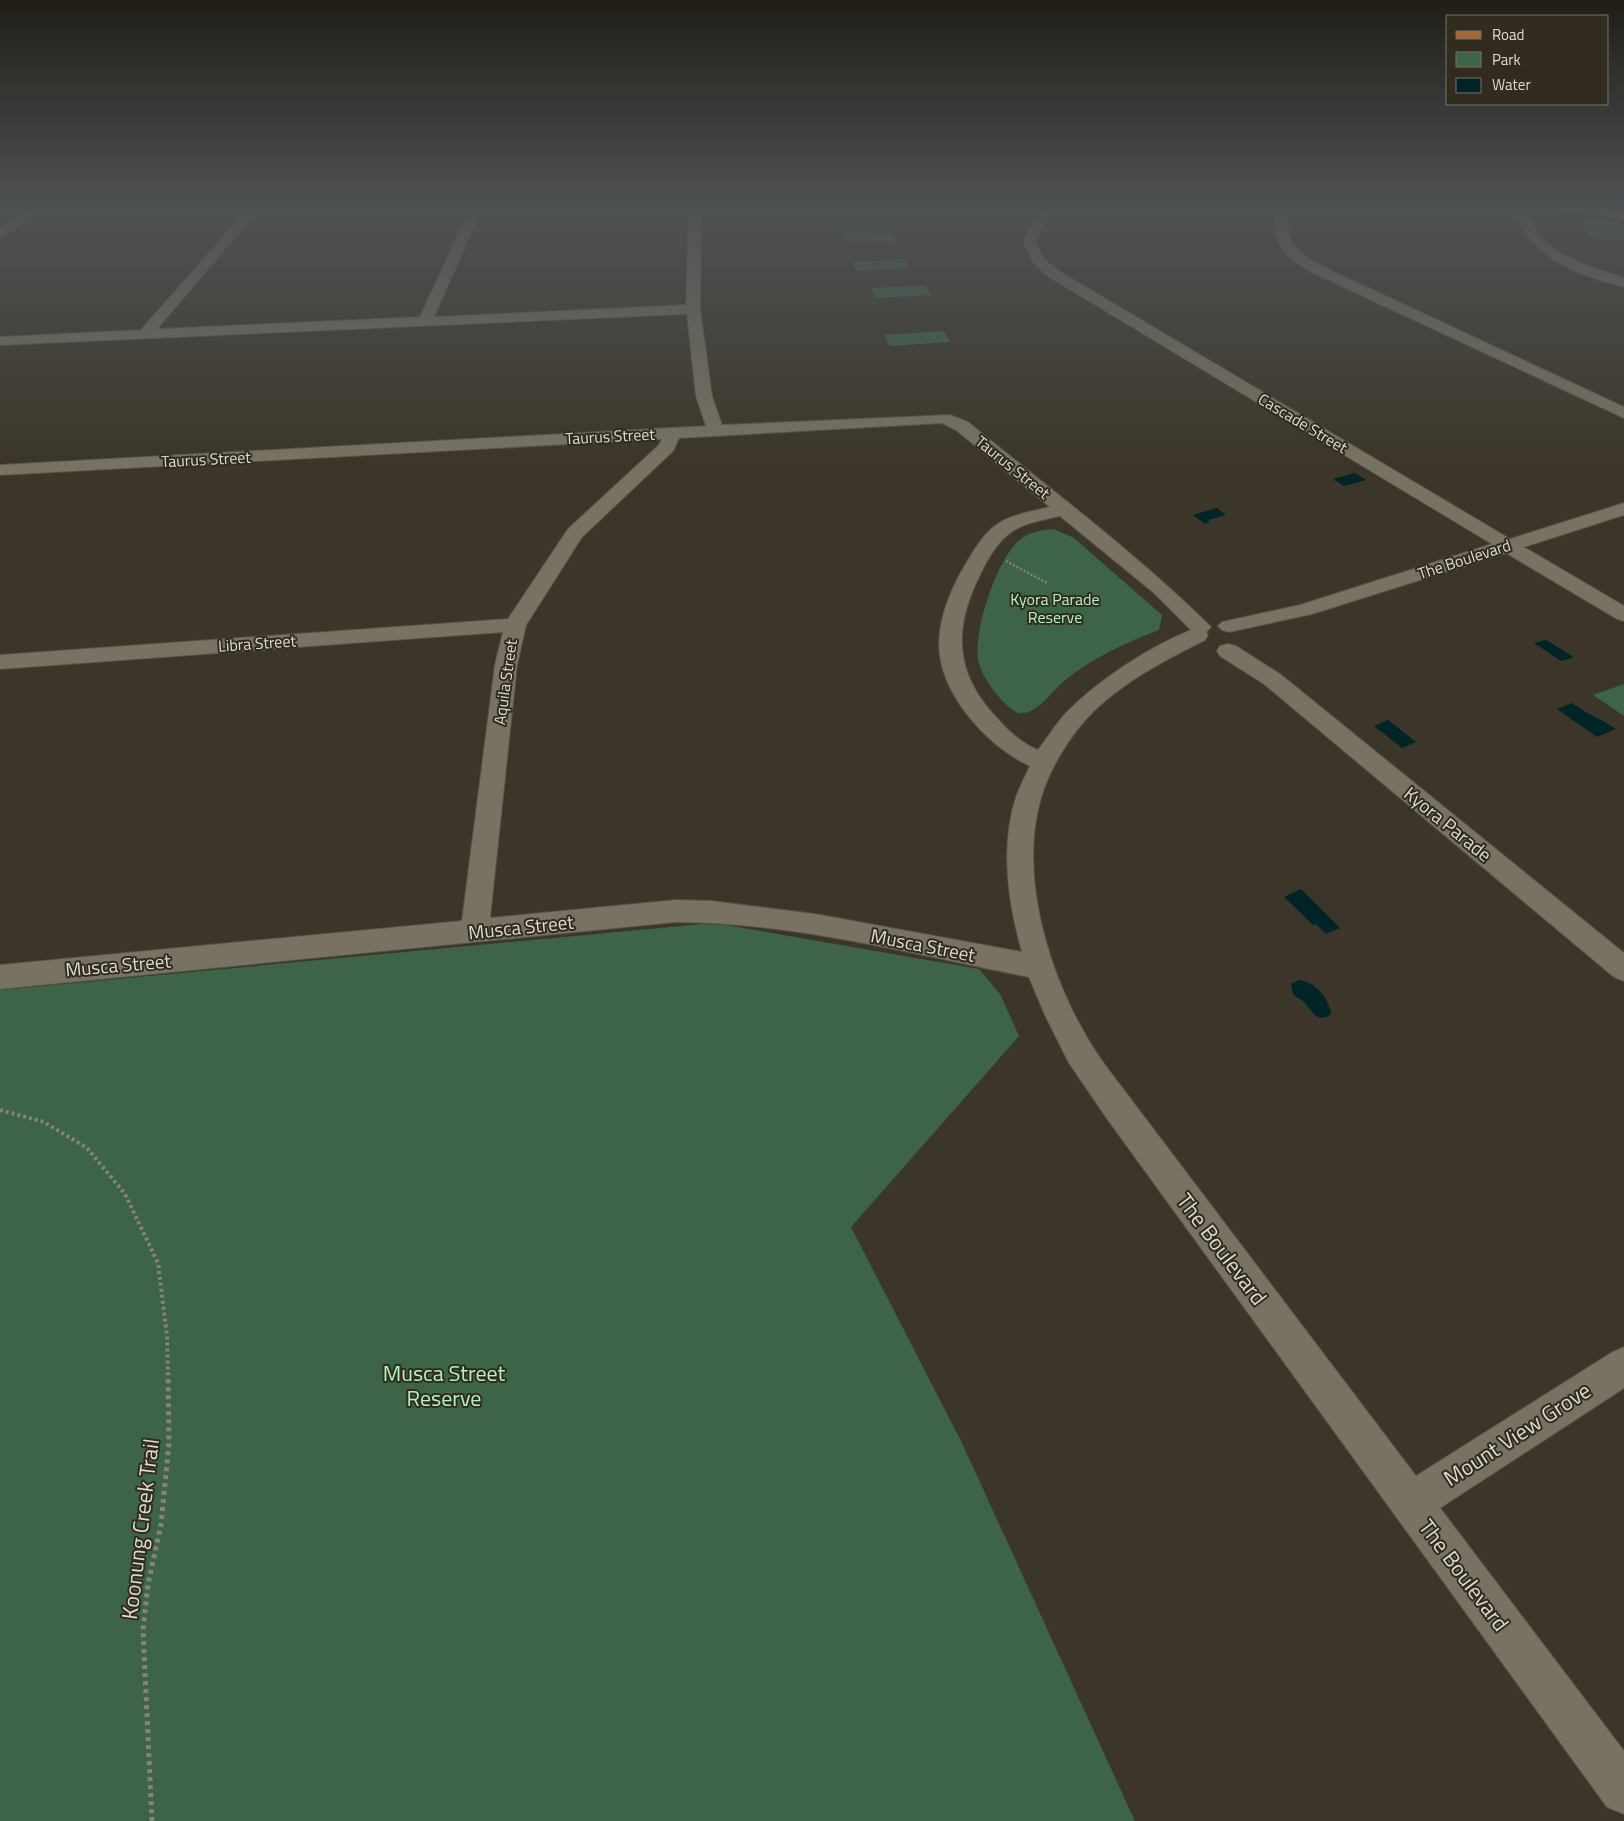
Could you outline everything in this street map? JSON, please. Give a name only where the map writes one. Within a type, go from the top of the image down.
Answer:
[{"type":"street","points":[[145,334],[182,291]]},
{"type":"street","points":[[425,322],[439,291]]},
{"type":"street","points":[[693,291],[693,309],[704,396],[700,412],[708,430]]},
{"type":"street","name":"Cascade Street","points":[[1082,291],[1624,615]]},
{"type":"street","points":[[1363,291],[1624,413]]},
{"type":"street","points":[[0,341],[693,309]]},
{"type":"street","name":"Taurus Street","points":[[0,470],[926,418],[950,419],[962,426],[1221,637]]},
{"type":"street","name":"Aquila Street","points":[[474,931],[506,665],[514,625],[575,533],[667,447],[673,432]]},
{"type":"street","points":[[1043,762],[1018,750],[1000,735],[982,715],[966,693],[956,672],[950,650],[958,602],[966,581],[996,536],[1013,524],[1065,509]]},
{"type":"street","name":"The Boulevard","points":[[1624,509],[1221,637],[1130,675],[1104,692],[1072,720],[1043,762],[1032,786],[1019,855],[1021,891],[1028,928],[1039,967],[1059,1014],[1081,1055],[1624,1790]]},
{"type":"street","name":"Libra Street","points":[[0,662],[514,625]]},
{"type":"street","name":"Kyora Parade","points":[[1221,637],[1624,969]]},
{"type":"street","name":"Musca Street","points":[[0,977],[676,911],[730,912],[844,930],[1039,967]]},
{"type":"street","name":"Mount View Grove","points":[[1411,1503],[1624,1366]]},
{"type":"path","points":[[1004,560],[1047,583]]},
{"type":"path","name":"Koonung Creek Trail","points":[[0,1110],[44,1122],[87,1148],[125,1194],[158,1263],[167,1336],[169,1443],[161,1525],[148,1584],[143,1630],[152,1821]]},
{"type":"green space","points":[[872,291],[929,291],[931,295],[875,298]]},
{"type":"green space","points":[[944,331],[950,342],[890,346],[884,335]]},
{"type":"green space","name":"Kyora Parade Reserve","points":[[1054,529],[1074,538],[1162,615],[1159,630],[1097,658],[1064,681],[1037,707],[1025,713],[1018,713],[999,697],[983,674],[978,659],[979,631],[988,597],[1002,564],[1010,551],[1026,535]]},
{"type":"green space","points":[[1624,684],[1624,716],[1593,695]]},
{"type":"green space","name":"Musca Street Reserve","points":[[702,924],[726,925],[979,969],[1000,994],[1019,1036],[851,1227],[962,1443],[1135,1821],[0,1821],[0,990]]},
{"type":"water","points":[[1355,473],[1366,480],[1344,486],[1333,479]]},
{"type":"water","points":[[1217,508],[1226,515],[1208,520],[1210,522],[1205,524],[1193,515]]},
{"type":"water","points":[[1546,640],[1572,656],[1572,658],[1561,661],[1534,643]]},
{"type":"water","points":[[1572,703],[1616,729],[1597,737],[1557,709]]},
{"type":"water","points":[[1388,720],[1416,742],[1402,748],[1374,726]]},
{"type":"water","points":[[1301,889],[1340,928],[1326,934],[1316,924],[1313,925],[1284,897]]},
{"type":"water","points":[[1299,980],[1311,984],[1320,991],[1329,1006],[1330,1015],[1321,1018],[1317,1017],[1303,1001],[1293,994],[1291,984]]}]
